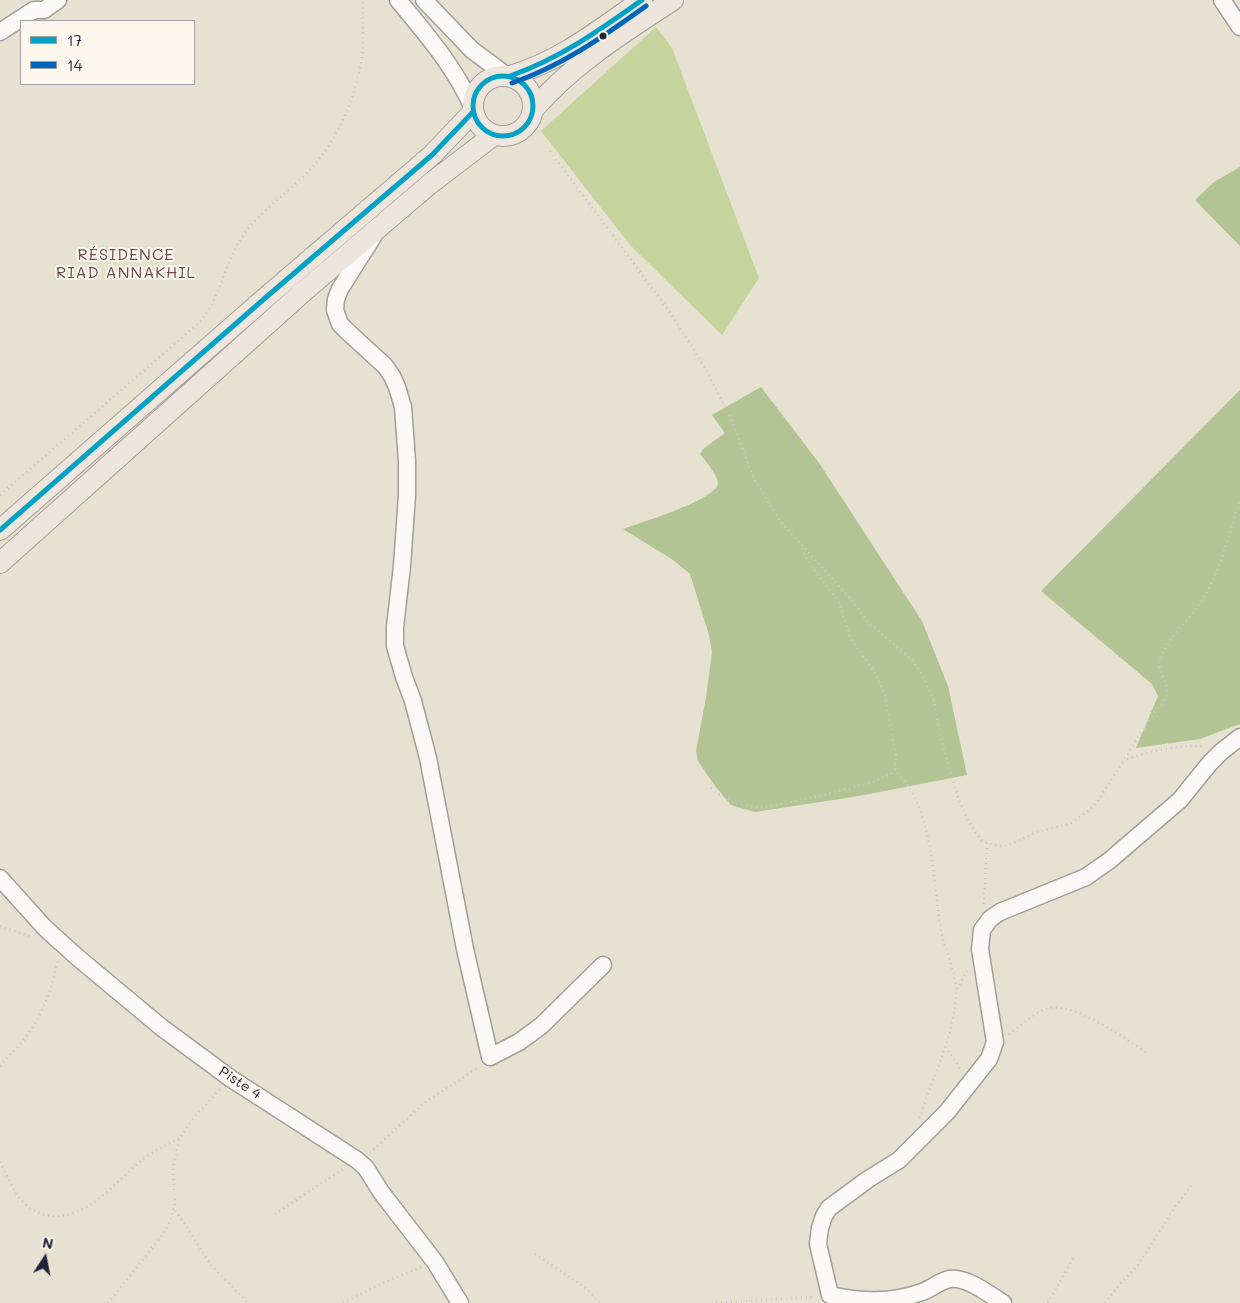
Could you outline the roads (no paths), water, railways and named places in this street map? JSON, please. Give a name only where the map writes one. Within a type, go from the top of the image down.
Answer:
[{"type":"main road","points":[[0,530],[432,155],[472,109],[475,92],[480,86],[492,77],[508,76],[540,66],[569,51],[642,0]]},
{"type":"main road","points":[[472,109],[480,126],[494,135],[508,136],[522,130],[533,110],[575,68],[673,0]]},
{"type":"main road","points":[[508,76],[516,79],[528,89],[533,110]]},
{"type":"main road","points":[[0,563],[279,313],[449,168],[494,135]]},
{"type":"street","points":[[0,32],[34,10],[44,10],[58,0]]},
{"type":"street","points":[[398,0],[441,52],[463,86],[472,109]]},
{"type":"street","points":[[424,0],[472,50],[508,76]]},
{"type":"street","points":[[1222,0],[1240,27]]},
{"type":"street","points":[[379,227],[340,289],[336,299],[335,310],[340,324],[361,347],[385,366],[397,387],[403,407],[407,461],[407,495],[395,627],[395,646],[426,750],[465,949],[490,1057],[519,1042],[541,1026],[603,965]]},
{"type":"street","points":[[1002,1303],[968,1283],[951,1279],[907,1297],[884,1301],[851,1300],[830,1295],[818,1244],[820,1228],[829,1208],[867,1180],[899,1160],[947,1112],[989,1059],[994,1042],[980,950],[983,928],[990,919],[1000,912],[1086,877],[1110,860],[1180,800],[1210,763],[1240,737]]},
{"type":"street","name":"Piste 4","points":[[0,878],[45,928],[161,1027],[230,1078],[366,1168],[381,1192],[435,1262],[460,1303]]},
{"type":"district","name":"RÉSIDENCE RIAD ANNAKHIL","points":[[126,264]]}]
